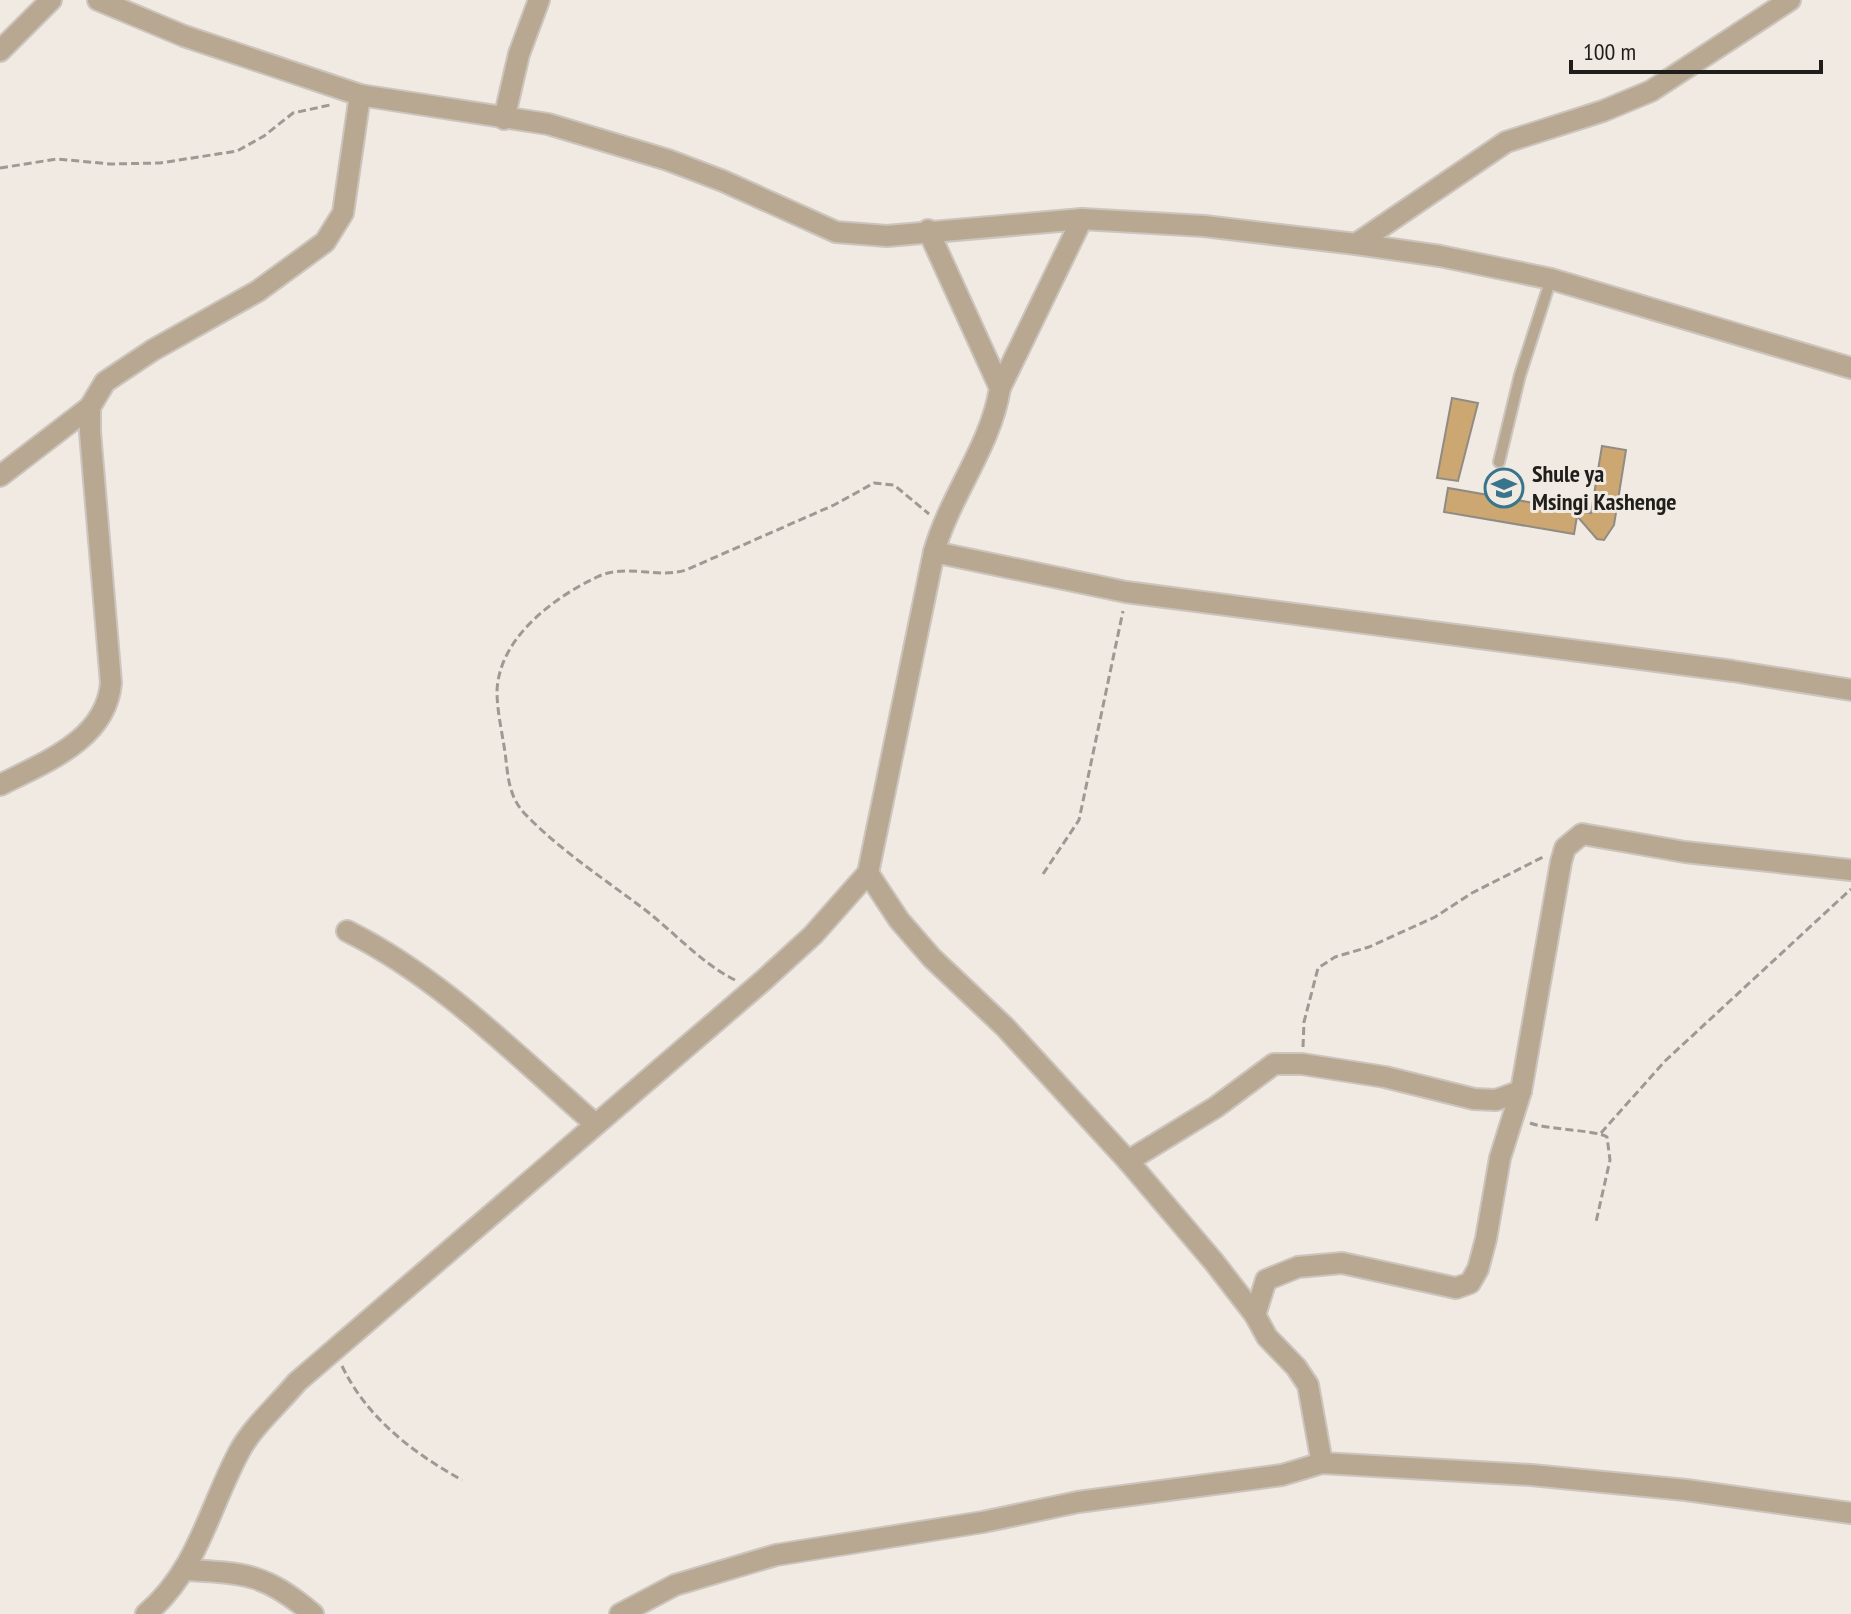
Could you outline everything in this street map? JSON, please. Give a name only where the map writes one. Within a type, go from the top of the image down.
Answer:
[{"type":"street","points":[[0,51],[51,0]]},
{"type":"street","points":[[98,0],[184,36],[354,93],[548,124],[668,160],[836,232],[887,236],[928,230],[1082,219],[1204,226],[1356,244],[1440,256],[1551,279],[1851,368]]},
{"type":"street","points":[[504,119],[519,54],[539,0]]},
{"type":"street","points":[[1356,244],[1506,142],[1603,111],[1651,91],[1790,0]]},
{"type":"street","points":[[0,476],[90,407],[105,382],[123,368],[258,291],[306,260],[325,242],[343,213],[354,93]]},
{"type":"street","points":[[146,1614],[169,1594],[186,1570],[240,1450],[297,1382],[753,989],[813,935],[868,873],[942,523],[997,409],[1000,388],[1082,219]]},
{"type":"street","points":[[928,230],[1000,388]]},
{"type":"street","points":[[0,785],[65,750],[102,718],[109,703],[111,683],[97,541],[90,407]]},
{"type":"street","points":[[934,552],[1126,592],[1733,671],[1851,690]]},
{"type":"street","points":[[1255,1315],[1266,1280],[1319,1263],[1371,1267],[1456,1288],[1470,1283],[1482,1254],[1500,1158],[1521,1091],[1565,848],[1582,834],[1685,852],[1851,870]]},
{"type":"street","points":[[868,873],[899,920],[932,958],[1005,1027],[1128,1161],[1255,1315],[1267,1337],[1308,1385],[1322,1463]]},
{"type":"street","points":[[347,931],[373,944],[443,992],[594,1123]]},
{"type":"street","points":[[1128,1161],[1216,1107],[1274,1064],[1302,1064],[1385,1077],[1474,1099],[1496,1100],[1521,1091]]},
{"type":"street","points":[[620,1614],[675,1585],[776,1555],[983,1522],[1078,1502],[1282,1475],[1322,1463],[1562,1478],[1686,1490],[1851,1513]]},
{"type":"street","points":[[186,1570],[242,1572],[254,1576],[293,1597],[313,1614]]},
{"type":"lane","points":[[1499,462],[1520,375],[1551,279]]},
{"type":"path","points":[[0,168],[57,159],[110,164],[160,163],[237,151],[264,136],[288,116],[331,105],[354,93]]},
{"type":"path","points":[[753,989],[718,972],[524,813],[509,790],[497,690],[503,660],[542,611],[601,575],[622,571],[669,575],[686,570],[834,505],[874,483],[894,485],[942,523]]},
{"type":"path","points":[[1043,874],[1079,820],[1108,694],[1126,592]]},
{"type":"path","points":[[1302,1064],[1304,1022],[1318,968],[1335,957],[1369,947],[1435,917],[1510,872],[1565,848]]},
{"type":"path","points":[[1601,1133],[1665,1061],[1851,889]]},
{"type":"path","points":[[1515,1116],[1545,1128],[1601,1133],[1610,1144],[1610,1160],[1596,1222]]},
{"type":"path","points":[[333,1349],[364,1402],[396,1436],[425,1460],[462,1480]]},
{"type":"building","points":[[1452,398],[1478,403],[1458,481],[1437,478]]},
{"type":"building","points":[[1602,446],[1626,450],[1614,525],[1604,540],[1597,539],[1577,516],[1574,534],[1444,512],[1448,488],[1591,513]]},
{"type":"place","name":"Shule ya Msingi Kashenge","points":[[1504,488]]}]
